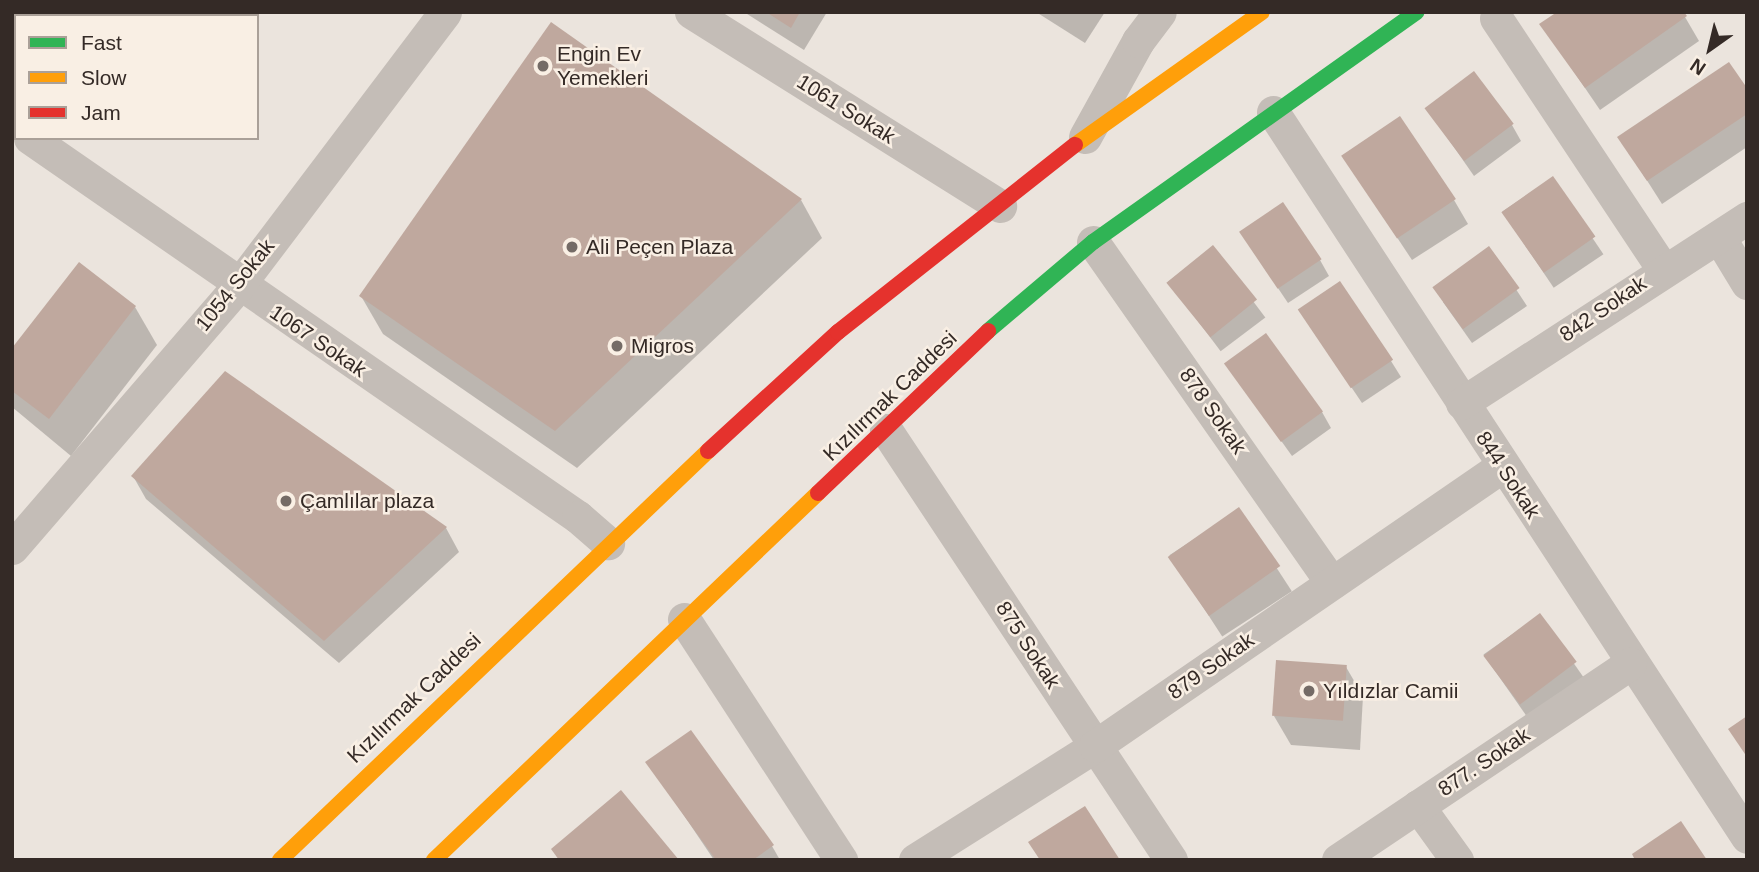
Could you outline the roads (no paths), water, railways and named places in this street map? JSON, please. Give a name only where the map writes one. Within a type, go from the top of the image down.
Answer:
[{"type":"main road","name":"Kızılırmak Caddesi","points":[[280,860],[608,543],[838,332],[1085,137],[1262,12]]},
{"type":"main road","name":"Kızılırmak Caddesi","points":[[434,860],[1013,307],[1093,242],[1417,12]]},
{"type":"street","name":"1054 Sokak","points":[[12,548],[237,286],[445,12]]},
{"type":"street","name":"1061 Sokak","points":[[691,12],[1000,206]]},
{"type":"street","points":[[1085,137],[1138,41],[1160,12]]},
{"type":"street","points":[[1496,18],[1663,269]]},
{"type":"street","name":"844 Sokak","points":[[1273,112],[1630,664],[1747,837]]},
{"type":"street","name":"1067 Sokak","points":[[33,140],[237,286],[578,517],[608,543]]},
{"type":"street","name":"842 Sokak","points":[[1462,403],[1663,269],[1747,218]]},
{"type":"street","points":[[1719,237],[1747,283]]},
{"type":"street","name":"878 Sokak","points":[[1093,242],[1332,583]]},
{"type":"street","name":"875 Sokak","points":[[886,430],[1171,860]]},
{"type":"street","name":"879 Sokak","points":[[915,860],[1095,746],[1503,466]]},
{"type":"street","points":[[684,619],[841,860]]},
{"type":"street","name":"877. Sokak","points":[[1338,860],[1630,664]]},
{"type":"street","points":[[1418,806],[1457,860]]},
{"type":"place","name":"Engin Ev Yemekleri","points":[[543,66]]},
{"type":"place","name":"Ali Peçen Plaza","points":[[572,247]]},
{"type":"place","name":"Migros","points":[[617,346]]},
{"type":"place","name":"Çamlılar plaza","points":[[286,501]]},
{"type":"place","name":"Yıldızlar Camii","points":[[1309,691]]}]
